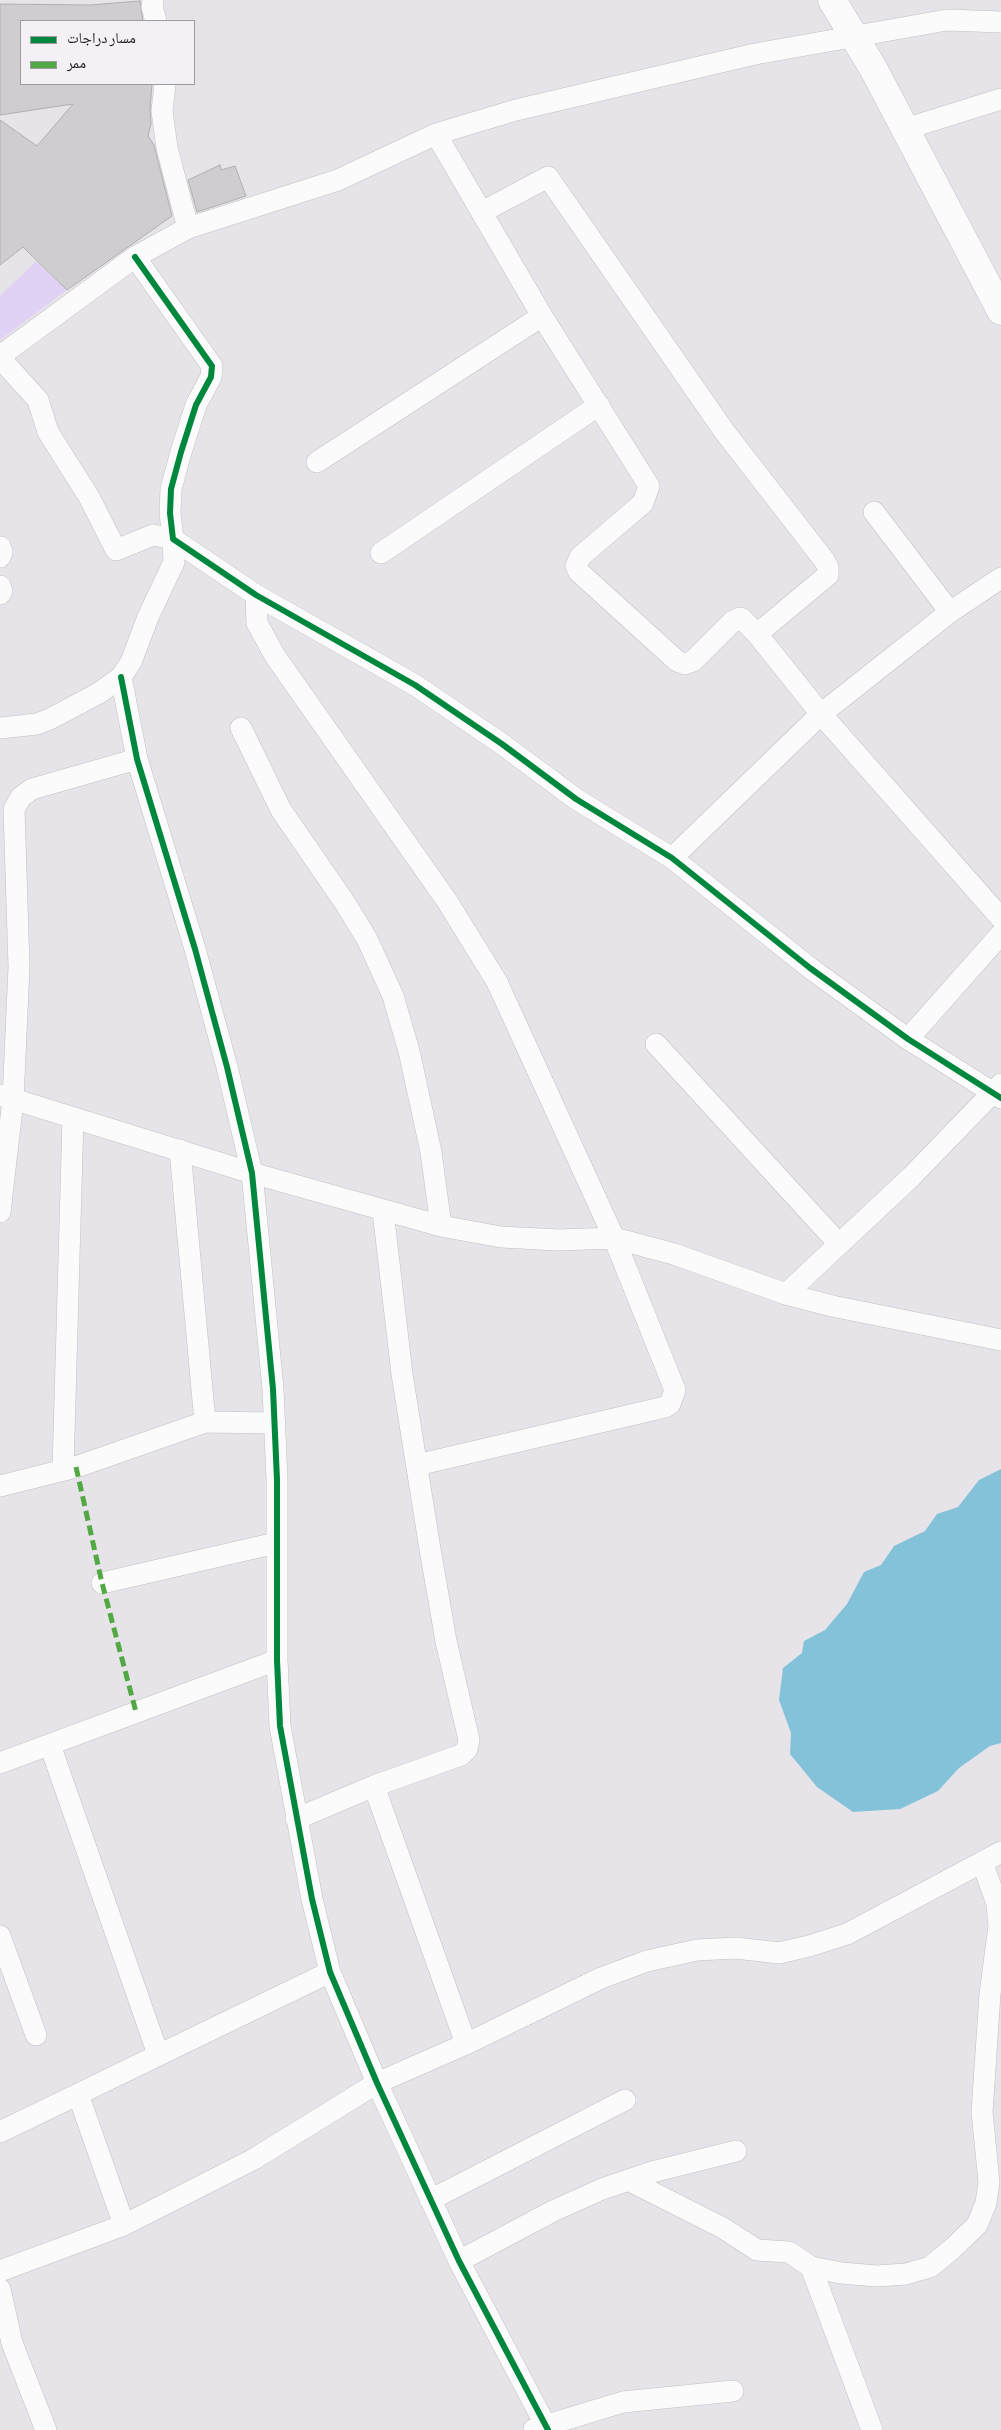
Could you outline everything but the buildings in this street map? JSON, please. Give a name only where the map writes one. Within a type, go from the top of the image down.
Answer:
[{"type":"street","points":[[153,0],[152,7],[156,20]]},
{"type":"street","points":[[832,0],[854,36],[1001,311]]},
{"type":"street","points":[[786,1294],[998,1092],[908,1039],[810,968],[672,858],[576,799],[502,744],[415,685],[256,595],[173,538],[153,535],[116,550],[89,496],[48,432],[38,400],[0,357],[135,257],[188,228],[338,180],[436,134],[516,110],[755,54],[947,20],[1001,22]]},
{"type":"street","points":[[165,85],[162,111],[167,148],[188,228]]},
{"type":"street","points":[[904,129],[1001,99]]},
{"type":"street","points":[[436,134],[542,316],[649,486],[643,504],[580,557],[576,566],[580,572],[681,663],[689,664],[737,619],[742,619],[757,634],[821,714],[1001,918]]},
{"type":"street","points":[[482,212],[548,177],[724,431],[824,560],[828,567],[828,575],[757,634]]},
{"type":"street","points":[[0,728],[37,724],[50,719],[99,693],[121,677],[132,662],[148,617],[174,562],[170,513],[171,489],[196,405],[210,377],[212,366],[135,257]]},
{"type":"street","points":[[317,462],[542,316]]},
{"type":"street","points":[[381,553],[598,405]]},
{"type":"street","points":[[874,512],[950,612]]},
{"type":"street","points":[[0,547],[2,552],[0,557]]},
{"type":"street","points":[[672,858],[821,714],[950,612],[1001,578]]},
{"type":"street","points":[[0,586],[2,592],[0,594]]},
{"type":"street","points":[[256,595],[257,623],[275,656],[447,901],[497,982],[614,1238],[675,1390],[670,1404],[417,1465]]},
{"type":"street","points":[[121,677],[137,759],[195,949],[228,1067],[252,1173],[274,1389],[277,1660],[280,1726],[296,1819],[330,1972],[377,2083],[430,2200],[542,2428],[623,2402],[733,2391]]},
{"type":"street","points":[[241,728],[281,810],[345,903],[367,939],[393,996],[409,1051],[427,1134],[441,1226]]},
{"type":"street","points":[[0,1212],[7,1097],[19,967],[14,809],[21,796],[32,789],[137,759]]},
{"type":"street","points":[[908,1039],[1001,934]]},
{"type":"street","points":[[656,1044],[839,1244]]},
{"type":"street","points":[[7,1097],[252,1173],[441,1226],[502,1238],[558,1240],[614,1238],[674,1254],[786,1294],[895,1320],[1001,1340]]},
{"type":"street","points":[[63,1469],[64,1361],[73,1118]]},
{"type":"street","points":[[180,1150],[205,1422]]},
{"type":"street","points":[[296,1819],[374,1786],[461,1755],[467,1749],[469,1740],[446,1641],[402,1374],[383,1211]]},
{"type":"street","points":[[0,1486],[76,1467],[205,1422],[274,1423]]},
{"type":"street","points":[[102,1583],[276,1543]]},
{"type":"street","points":[[1,1758],[50,1744],[277,1660]]},
{"type":"street","points":[[50,1744],[158,2054]]},
{"type":"street","points":[[374,1786],[466,2044]]},
{"type":"street","points":[[0,2271],[124,2225],[254,2159],[377,2083],[466,2044],[601,1978],[648,1961],[707,1950],[736,1948],[779,1953],[809,1946],[847,1934],[1001,1852]]},
{"type":"street","points":[[628,2180],[723,2228],[757,2250],[790,2252],[811,2267],[840,2273],[877,2276],[906,2274],[930,2267],[977,2225],[986,2203],[989,2182],[982,2112],[990,1994],[999,1926],[997,1904],[982,1862]]},
{"type":"street","points":[[0,1936],[36,2035]]},
{"type":"street","points":[[0,2132],[330,1972]]},
{"type":"street","points":[[78,2094],[124,2225]]},
{"type":"street","points":[[430,2200],[625,2100]]},
{"type":"street","points":[[459,2262],[553,2211],[602,2189],[628,2180],[736,2151]]},
{"type":"street","points":[[811,2267],[872,2430]]},
{"type":"street","points":[[0,2289],[12,2343],[46,2430]]},
{"type":"shaded area","points":[[36,261],[67,290],[0,340],[0,296]]},
{"type":"water","points":[[1001,1469],[1001,1743],[990,1746],[959,1768],[938,1791],[900,1809],[853,1812],[817,1787],[790,1754],[791,1733],[779,1700],[783,1668],[802,1653],[804,1641],[825,1630],[847,1604],[864,1572],[881,1565],[894,1546],[925,1531],[937,1514],[958,1507],[979,1480]]},
{"type":"marked path","points":[[76,1467],[102,1583],[136,1712]]},
{"type":"cycle path","points":[[135,257],[212,366],[211,377],[196,405],[171,489],[170,513],[173,539],[256,595],[415,685],[502,744],[576,799],[672,858],[810,968],[908,1039],[1001,1098]]},
{"type":"cycle path","points":[[121,677],[137,759],[195,949],[227,1067],[252,1173],[273,1389],[277,1480],[277,1660],[280,1726],[312,1899],[330,1972],[377,2083],[459,2261],[548,2430]]}]
